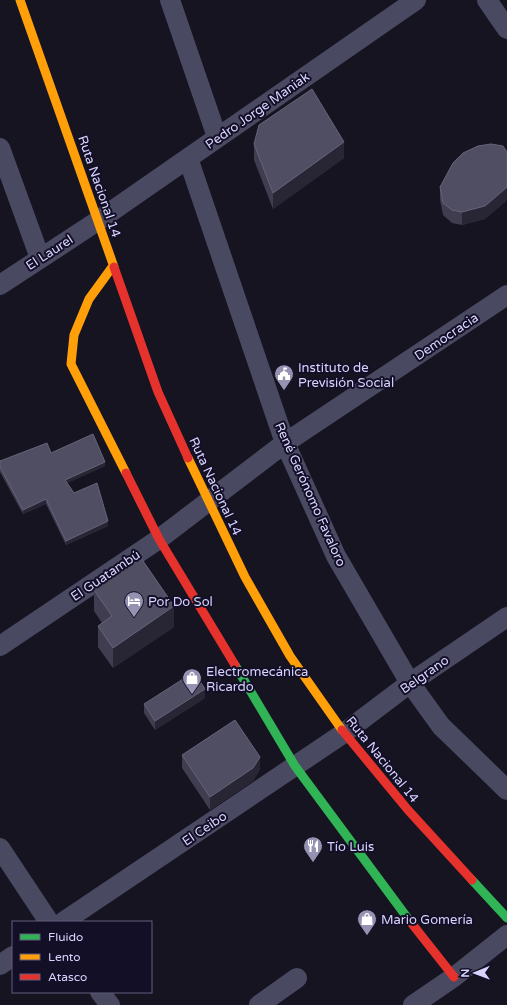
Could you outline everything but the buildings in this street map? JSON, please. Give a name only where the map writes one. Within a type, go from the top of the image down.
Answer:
[{"type":"main road","name":"Ruta Nacional 14","points":[[20,0],[99,220],[113,266],[158,392],[208,502],[245,577],[290,656],[344,733],[408,810],[507,918]]},
{"type":"main road","points":[[113,266],[89,299],[74,335],[71,364],[159,539],[296,766],[384,887],[454,977]]},
{"type":"street","points":[[170,0],[217,137]]},
{"type":"street","name":"Pedro Jorge Maniak","points":[[99,220],[416,0]]},
{"type":"street","points":[[487,0],[507,29]]},
{"type":"street","points":[[0,148],[40,258]]},
{"type":"street","name":"René Gerónomo Favaloro","points":[[188,158],[285,443],[336,556],[410,683],[440,726],[507,790]]},
{"type":"street","name":"El Laurel","points":[[0,285],[99,220]]},
{"type":"street","name":"Democracia","points":[[208,502],[285,443],[507,295]]},
{"type":"street","name":"El Guatambú","points":[[0,646],[159,539],[208,502]]},
{"type":"street","name":"Belgrano","points":[[344,733],[410,683],[507,617]]},
{"type":"street","name":"El Ceibo","points":[[64,921],[344,733]]},
{"type":"street","points":[[0,848],[48,921]]},
{"type":"street","points":[[413,1005],[454,977],[507,935]]},
{"type":"street","points":[[0,965],[12,957]]},
{"type":"street","points":[[259,1005],[297,978]]},
{"type":"street","points":[[101,993],[110,1005]]},
{"type":"traffic: fast","points":[[235,665],[295,766],[409,920]]},
{"type":"traffic: fast","points":[[472,880],[507,918]]},
{"type":"traffic: slow","points":[[20,0],[114,267]]},
{"type":"traffic: slow","points":[[113,266],[89,299],[74,335],[71,364],[126,473]]},
{"type":"traffic: slow","points":[[188,458],[245,577],[290,656],[342,730]]},
{"type":"traffic: jam","points":[[114,267],[158,392],[188,458]]},
{"type":"traffic: jam","points":[[126,473],[159,539],[235,665]]},
{"type":"traffic: jam","points":[[342,730],[408,810],[472,880]]},
{"type":"traffic: jam","points":[[409,920],[454,977]]},
{"type":"place","name":"Instituto de Previsión Social","points":[[284,391]]},
{"type":"place","name":"Por Do Sol","points":[[134,618]]},
{"type":"place","name":"Electromecánica Ricardo","points":[[192,695]]},
{"type":"place","name":"Tío Luis","points":[[313,863]]},
{"type":"place","name":"Mario Gomería","points":[[367,936]]}]
